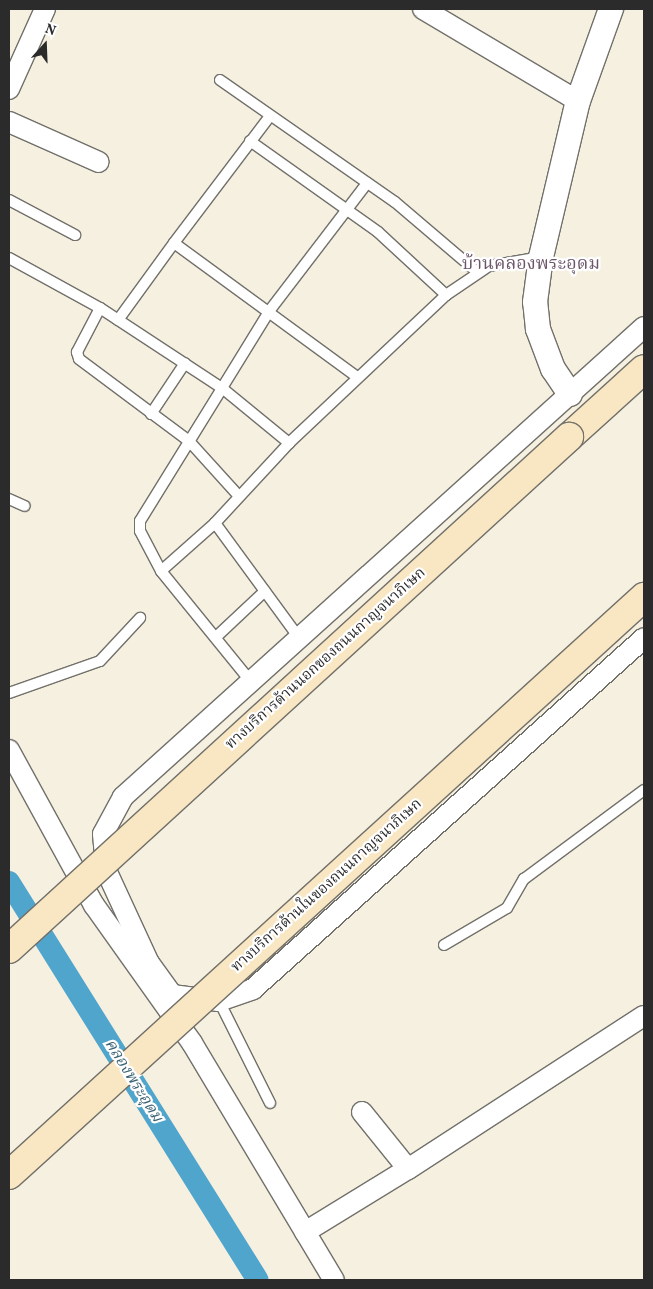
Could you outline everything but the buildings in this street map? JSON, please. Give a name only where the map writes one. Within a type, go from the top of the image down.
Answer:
[{"type":"main road","name":"ทางบริการด้านนอกของถนนกาญจนาภิเษก","points":[[9,949],[644,369]]},
{"type":"main road","name":"ทางบริการด้านในของถนนกาญจนาภิเษก","points":[[9,1175],[644,597]]},
{"type":"street","points":[[9,88],[45,9]]},
{"type":"street","points":[[423,9],[578,101]]},
{"type":"street","points":[[570,394],[553,369],[538,329],[535,302],[541,256],[578,101],[611,9]]},
{"type":"street","points":[[9,122],[100,162]]},
{"type":"street","points":[[644,327],[301,640],[123,797],[103,834],[106,870],[149,963],[172,995],[218,1001],[253,989],[270,976],[644,638]]},
{"type":"street","points":[[9,750],[94,905],[192,1043],[334,1280]]},
{"type":"street","points":[[305,1232],[408,1169],[644,1016]]},
{"type":"street","points":[[362,1112],[408,1169]]},
{"type":"lane","points":[[220,80],[367,183],[476,272]]},
{"type":"lane","points":[[118,320],[270,116]]},
{"type":"lane","points":[[250,141],[347,210],[446,295]]},
{"type":"lane","points":[[252,683],[161,570],[140,531],[140,521],[270,310],[367,183]]},
{"type":"lane","points":[[9,200],[75,235]]},
{"type":"lane","points":[[174,243],[270,310],[358,377]]},
{"type":"lane","points":[[161,570],[215,523],[238,495],[289,443],[446,295],[476,272],[541,256]]},
{"type":"lane","points":[[9,258],[100,308],[185,363],[222,388],[289,443]]},
{"type":"lane","points":[[100,308],[76,352],[79,359],[189,441],[238,495]]},
{"type":"lane","points":[[151,414],[185,363]]},
{"type":"lane","points":[[9,499],[25,506]]},
{"type":"lane","points":[[215,523],[301,640]]},
{"type":"lane","points":[[216,637],[264,591]]},
{"type":"lane","points":[[9,693],[100,661],[140,618]]},
{"type":"lane","points":[[444,945],[507,908],[524,878],[644,790]]},
{"type":"lane","points":[[218,1001],[270,1103]]},
{"type":"waterway","name":"คลองพระอุดม","points":[[9,882],[258,1280]]},
{"type":"district","name":"บ้านคลองพระอุดม","points":[[531,265]]}]
